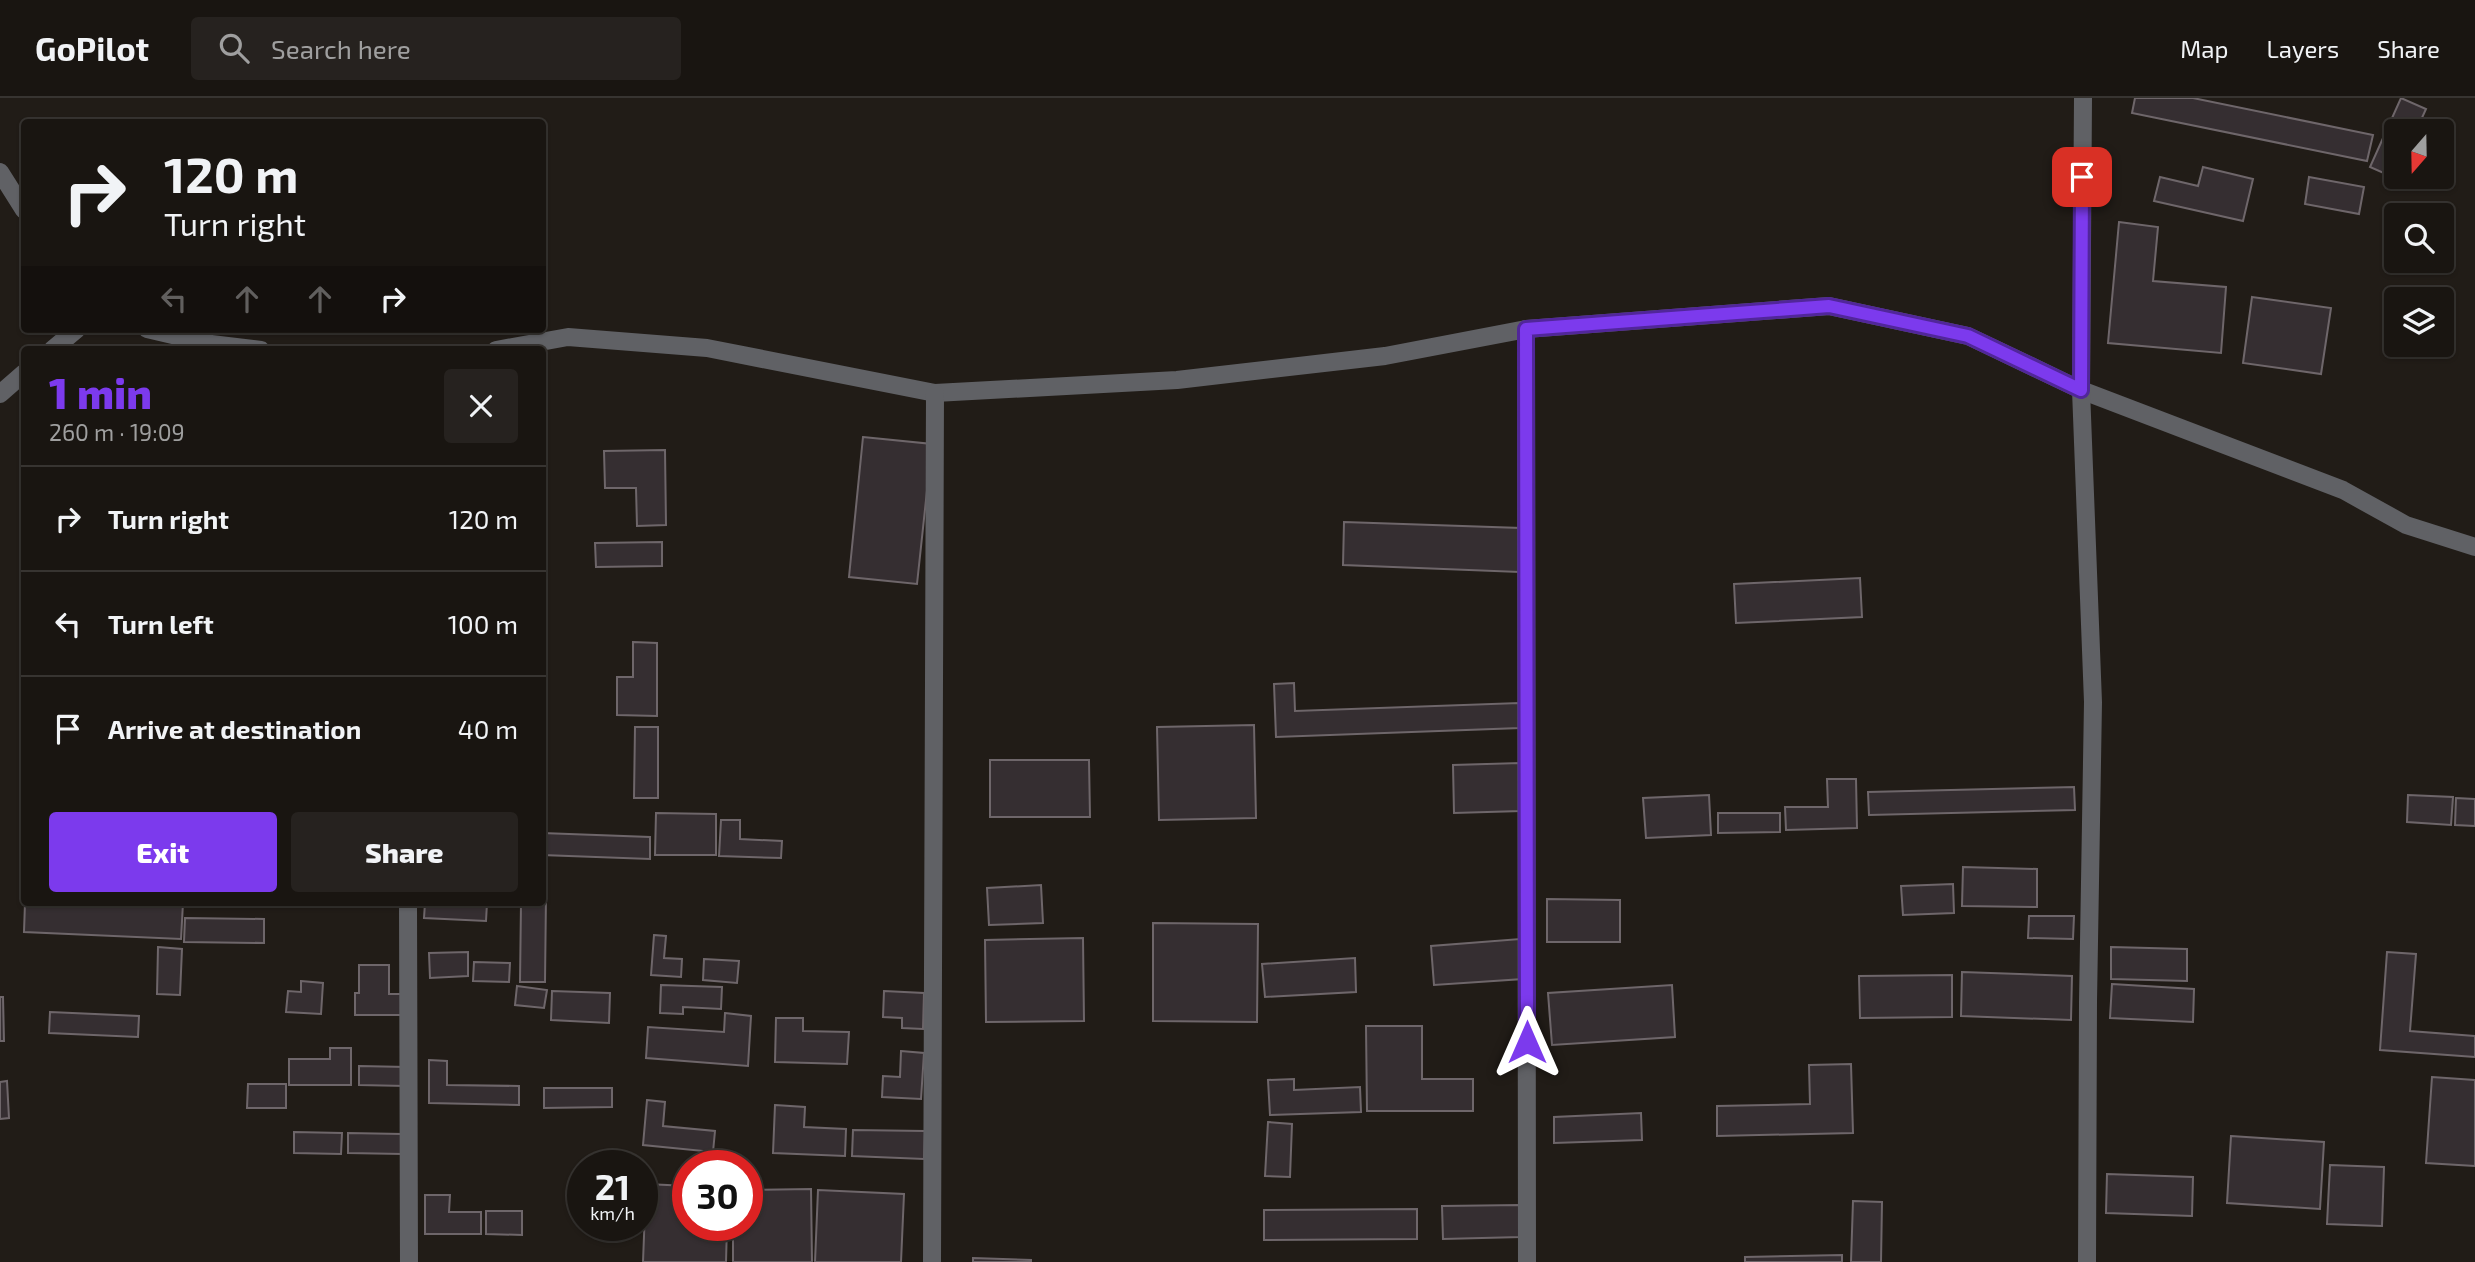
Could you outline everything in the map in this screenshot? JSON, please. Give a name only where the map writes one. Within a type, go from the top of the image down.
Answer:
[{"type":"street","points":[[2083,98],[2081,390],[2093,702],[2087,1262]]},
{"type":"street","points":[[0,172],[21,205]]},
{"type":"street","points":[[518,346],[568,337],[707,348],[935,393],[1177,380],[1385,356],[1526,329],[1829,306],[1968,336],[2081,390],[2343,490],[2406,525],[2475,547]]},
{"type":"street","points":[[1526,329],[1527,1262]]},
{"type":"street","points":[[57,346],[72,333]]},
{"type":"street","points":[[164,333],[228,346]]},
{"type":"street","points":[[0,394],[21,376]]},
{"type":"street","points":[[932,1262],[935,393]]},
{"type":"street","points":[[408,906],[409,1262]]},
{"type":"building","points":[[2135,98],[2193,98],[2373,135],[2367,161],[2132,113]]},
{"type":"building","points":[[2401,98],[2426,109],[2421,119],[2392,119]]},
{"type":"building","points":[[2384,136],[2384,173],[2370,167]]},
{"type":"building","points":[[2203,167],[2253,179],[2243,221],[2154,201],[2160,177],[2198,186]]},
{"type":"building","points":[[2309,177],[2364,187],[2359,214],[2305,204]]},
{"type":"building","points":[[2119,222],[2158,227],[2153,281],[2226,287],[2221,353],[2108,343]]},
{"type":"building","points":[[2252,297],[2331,308],[2321,374],[2243,363]]},
{"type":"building","points":[[863,437],[932,444],[917,584],[849,577]]},
{"type":"building","points":[[665,450],[666,525],[637,526],[636,488],[605,488],[604,451]]},
{"type":"building","points":[[1344,522],[1521,528],[1519,572],[1343,565]]},
{"type":"building","points":[[662,542],[662,566],[596,567],[595,543]]},
{"type":"building","points":[[1860,578],[1862,617],[1736,623],[1734,584]]},
{"type":"building","points":[[633,642],[657,643],[657,716],[617,715],[617,677],[633,677]]},
{"type":"building","points":[[1294,683],[1295,711],[1519,703],[1520,728],[1276,737],[1274,684]]},
{"type":"building","points":[[1254,725],[1256,818],[1159,820],[1157,727]]},
{"type":"building","points":[[635,727],[658,727],[658,798],[634,798]]},
{"type":"building","points":[[990,760],[1089,760],[1090,817],[990,817]]},
{"type":"building","points":[[1520,763],[1521,811],[1454,813],[1453,765]]},
{"type":"building","points":[[1827,779],[1856,779],[1857,828],[1786,830],[1785,807],[1828,807]]},
{"type":"building","points":[[2074,787],[2075,810],[1869,815],[1868,792]]},
{"type":"building","points":[[1709,795],[1711,835],[1646,838],[1643,798]]},
{"type":"building","points":[[2408,795],[2453,797],[2451,825],[2407,822]]},
{"type":"building","points":[[2456,798],[2475,799],[2475,826],[2455,825]]},
{"type":"building","points":[[656,813],[716,814],[716,855],[655,855]]},
{"type":"building","points":[[1718,813],[1780,813],[1780,832],[1718,833]]},
{"type":"building","points":[[721,820],[740,820],[740,839],[782,841],[781,858],[719,856]]},
{"type":"building","points":[[546,833],[650,837],[650,859],[546,855]]},
{"type":"building","points":[[1963,867],[2037,869],[2037,907],[1962,906]]},
{"type":"building","points":[[1953,884],[1954,913],[1903,915],[1901,886]]},
{"type":"building","points":[[1041,885],[1043,923],[989,925],[987,888]]},
{"type":"building","points":[[1547,899],[1620,900],[1620,942],[1547,942]]},
{"type":"building","points":[[25,906],[183,906],[181,939],[24,932]]},
{"type":"building","points":[[425,906],[487,906],[486,921],[424,918]]},
{"type":"building","points":[[521,906],[546,906],[545,982],[520,982]]},
{"type":"building","points":[[2029,916],[2074,916],[2073,939],[2028,938]]},
{"type":"building","points":[[185,918],[264,919],[264,943],[184,942]]},
{"type":"building","points":[[1153,923],[1258,924],[1257,1022],[1153,1021]]},
{"type":"building","points":[[654,935],[666,936],[664,958],[682,959],[681,977],[651,975]]},
{"type":"building","points":[[1083,938],[1084,1021],[986,1022],[985,940]]},
{"type":"building","points":[[1520,939],[1523,979],[1434,985],[1431,946]]},
{"type":"building","points":[[158,947],[182,949],[180,995],[157,994]]},
{"type":"building","points":[[2111,947],[2187,949],[2187,981],[2111,979]]},
{"type":"building","points":[[468,952],[468,976],[430,978],[429,953]]},
{"type":"building","points":[[2387,952],[2416,954],[2410,1031],[2475,1036],[2475,1057],[2380,1050]]},
{"type":"building","points":[[1355,958],[1356,992],[1265,997],[1262,964]]},
{"type":"building","points":[[704,959],[739,961],[737,983],[703,980]]},
{"type":"building","points":[[474,962],[510,963],[509,982],[473,981]]},
{"type":"building","points":[[359,965],[389,965],[389,994],[403,994],[404,1015],[355,1015],[355,993],[359,993]]},
{"type":"building","points":[[1962,972],[2072,976],[2071,1020],[1961,1016]]},
{"type":"building","points":[[1952,975],[1952,1017],[1860,1018],[1859,976]]},
{"type":"building","points":[[301,981],[323,983],[321,1014],[286,1012],[288,991],[301,992]]},
{"type":"building","points":[[2112,984],[2194,989],[2193,1022],[2110,1018]]},
{"type":"building","points":[[661,985],[722,987],[721,1009],[683,1007],[683,1014],[660,1013]]},
{"type":"building","points":[[1672,985],[1675,1037],[1552,1045],[1548,993]]},
{"type":"building","points":[[517,986],[547,990],[544,1008],[515,1005]]},
{"type":"building","points":[[552,991],[610,993],[609,1023],[551,1020]]},
{"type":"building","points":[[884,991],[924,993],[923,1029],[902,1028],[902,1018],[883,1017]]},
{"type":"building","points":[[0,997],[3,997],[4,1041],[0,1041]]},
{"type":"building","points":[[50,1012],[139,1016],[138,1037],[49,1033]]},
{"type":"building","points":[[725,1013],[751,1016],[748,1066],[646,1058],[648,1027],[724,1032]]},
{"type":"building","points":[[776,1018],[803,1018],[803,1031],[849,1032],[847,1064],[775,1062]]},
{"type":"building","points":[[1366,1026],[1422,1026],[1422,1079],[1473,1079],[1473,1111],[1367,1111]]},
{"type":"building","points":[[330,1048],[351,1048],[351,1085],[289,1085],[289,1059],[330,1059]]},
{"type":"building","points":[[901,1051],[924,1053],[921,1099],[882,1097],[883,1076],[900,1077]]},
{"type":"building","points":[[429,1060],[447,1061],[447,1085],[519,1086],[519,1105],[429,1103]]},
{"type":"building","points":[[1851,1064],[1853,1133],[1717,1136],[1717,1106],[1810,1104],[1809,1065]]},
{"type":"building","points":[[359,1066],[407,1067],[406,1086],[359,1085]]},
{"type":"building","points":[[2432,1077],[2475,1080],[2475,1166],[2426,1163]]},
{"type":"building","points":[[1294,1079],[1294,1090],[1360,1087],[1361,1112],[1270,1115],[1268,1080]]},
{"type":"building","points":[[7,1081],[9,1118],[0,1119],[0,1082]]},
{"type":"building","points":[[248,1084],[286,1084],[286,1108],[247,1108]]},
{"type":"building","points":[[544,1088],[612,1088],[612,1107],[544,1108]]},
{"type":"building","points":[[647,1100],[665,1102],[663,1126],[715,1131],[713,1150],[643,1145]]},
{"type":"building","points":[[775,1105],[805,1107],[804,1127],[846,1129],[845,1156],[773,1153]]},
{"type":"building","points":[[1641,1113],[1642,1140],[1554,1143],[1554,1117]]},
{"type":"building","points":[[1268,1122],[1292,1124],[1290,1177],[1265,1176]]},
{"type":"building","points":[[853,1130],[925,1131],[924,1159],[852,1156]]},
{"type":"building","points":[[294,1132],[342,1133],[341,1154],[294,1153]]},
{"type":"building","points":[[348,1133],[402,1134],[402,1154],[348,1153]]},
{"type":"building","points":[[2231,1136],[2324,1142],[2320,1209],[2227,1203]]},
{"type":"building","points":[[2330,1165],[2384,1167],[2382,1226],[2327,1224]]},
{"type":"building","points":[[2107,1174],[2193,1177],[2192,1216],[2106,1213]]},
{"type":"building","points":[[658,1185],[672,1185],[672,1241],[727,1241],[726,1262],[643,1262],[644,1241],[658,1241]]},
{"type":"building","points":[[811,1189],[812,1262],[733,1262],[733,1241],[763,1241],[763,1190]]},
{"type":"building","points":[[818,1190],[904,1194],[901,1262],[815,1262]]},
{"type":"building","points":[[425,1195],[450,1195],[449,1212],[481,1212],[481,1234],[425,1234]]},
{"type":"building","points":[[1853,1201],[1882,1202],[1881,1262],[1851,1262]]},
{"type":"building","points":[[1520,1205],[1521,1237],[1443,1239],[1442,1206]]},
{"type":"building","points":[[1417,1209],[1417,1239],[1264,1240],[1264,1210]]},
{"type":"building","points":[[486,1211],[522,1211],[522,1235],[486,1234]]},
{"type":"building","points":[[1842,1255],[1842,1262],[1745,1262],[1745,1257]]},
{"type":"building","points":[[973,1258],[1031,1260],[1031,1262],[973,1262]]},
{"type":"route","points":[[1527,1042],[1526,329],[1829,306],[1968,336],[2081,390],[2082,177]]}]
